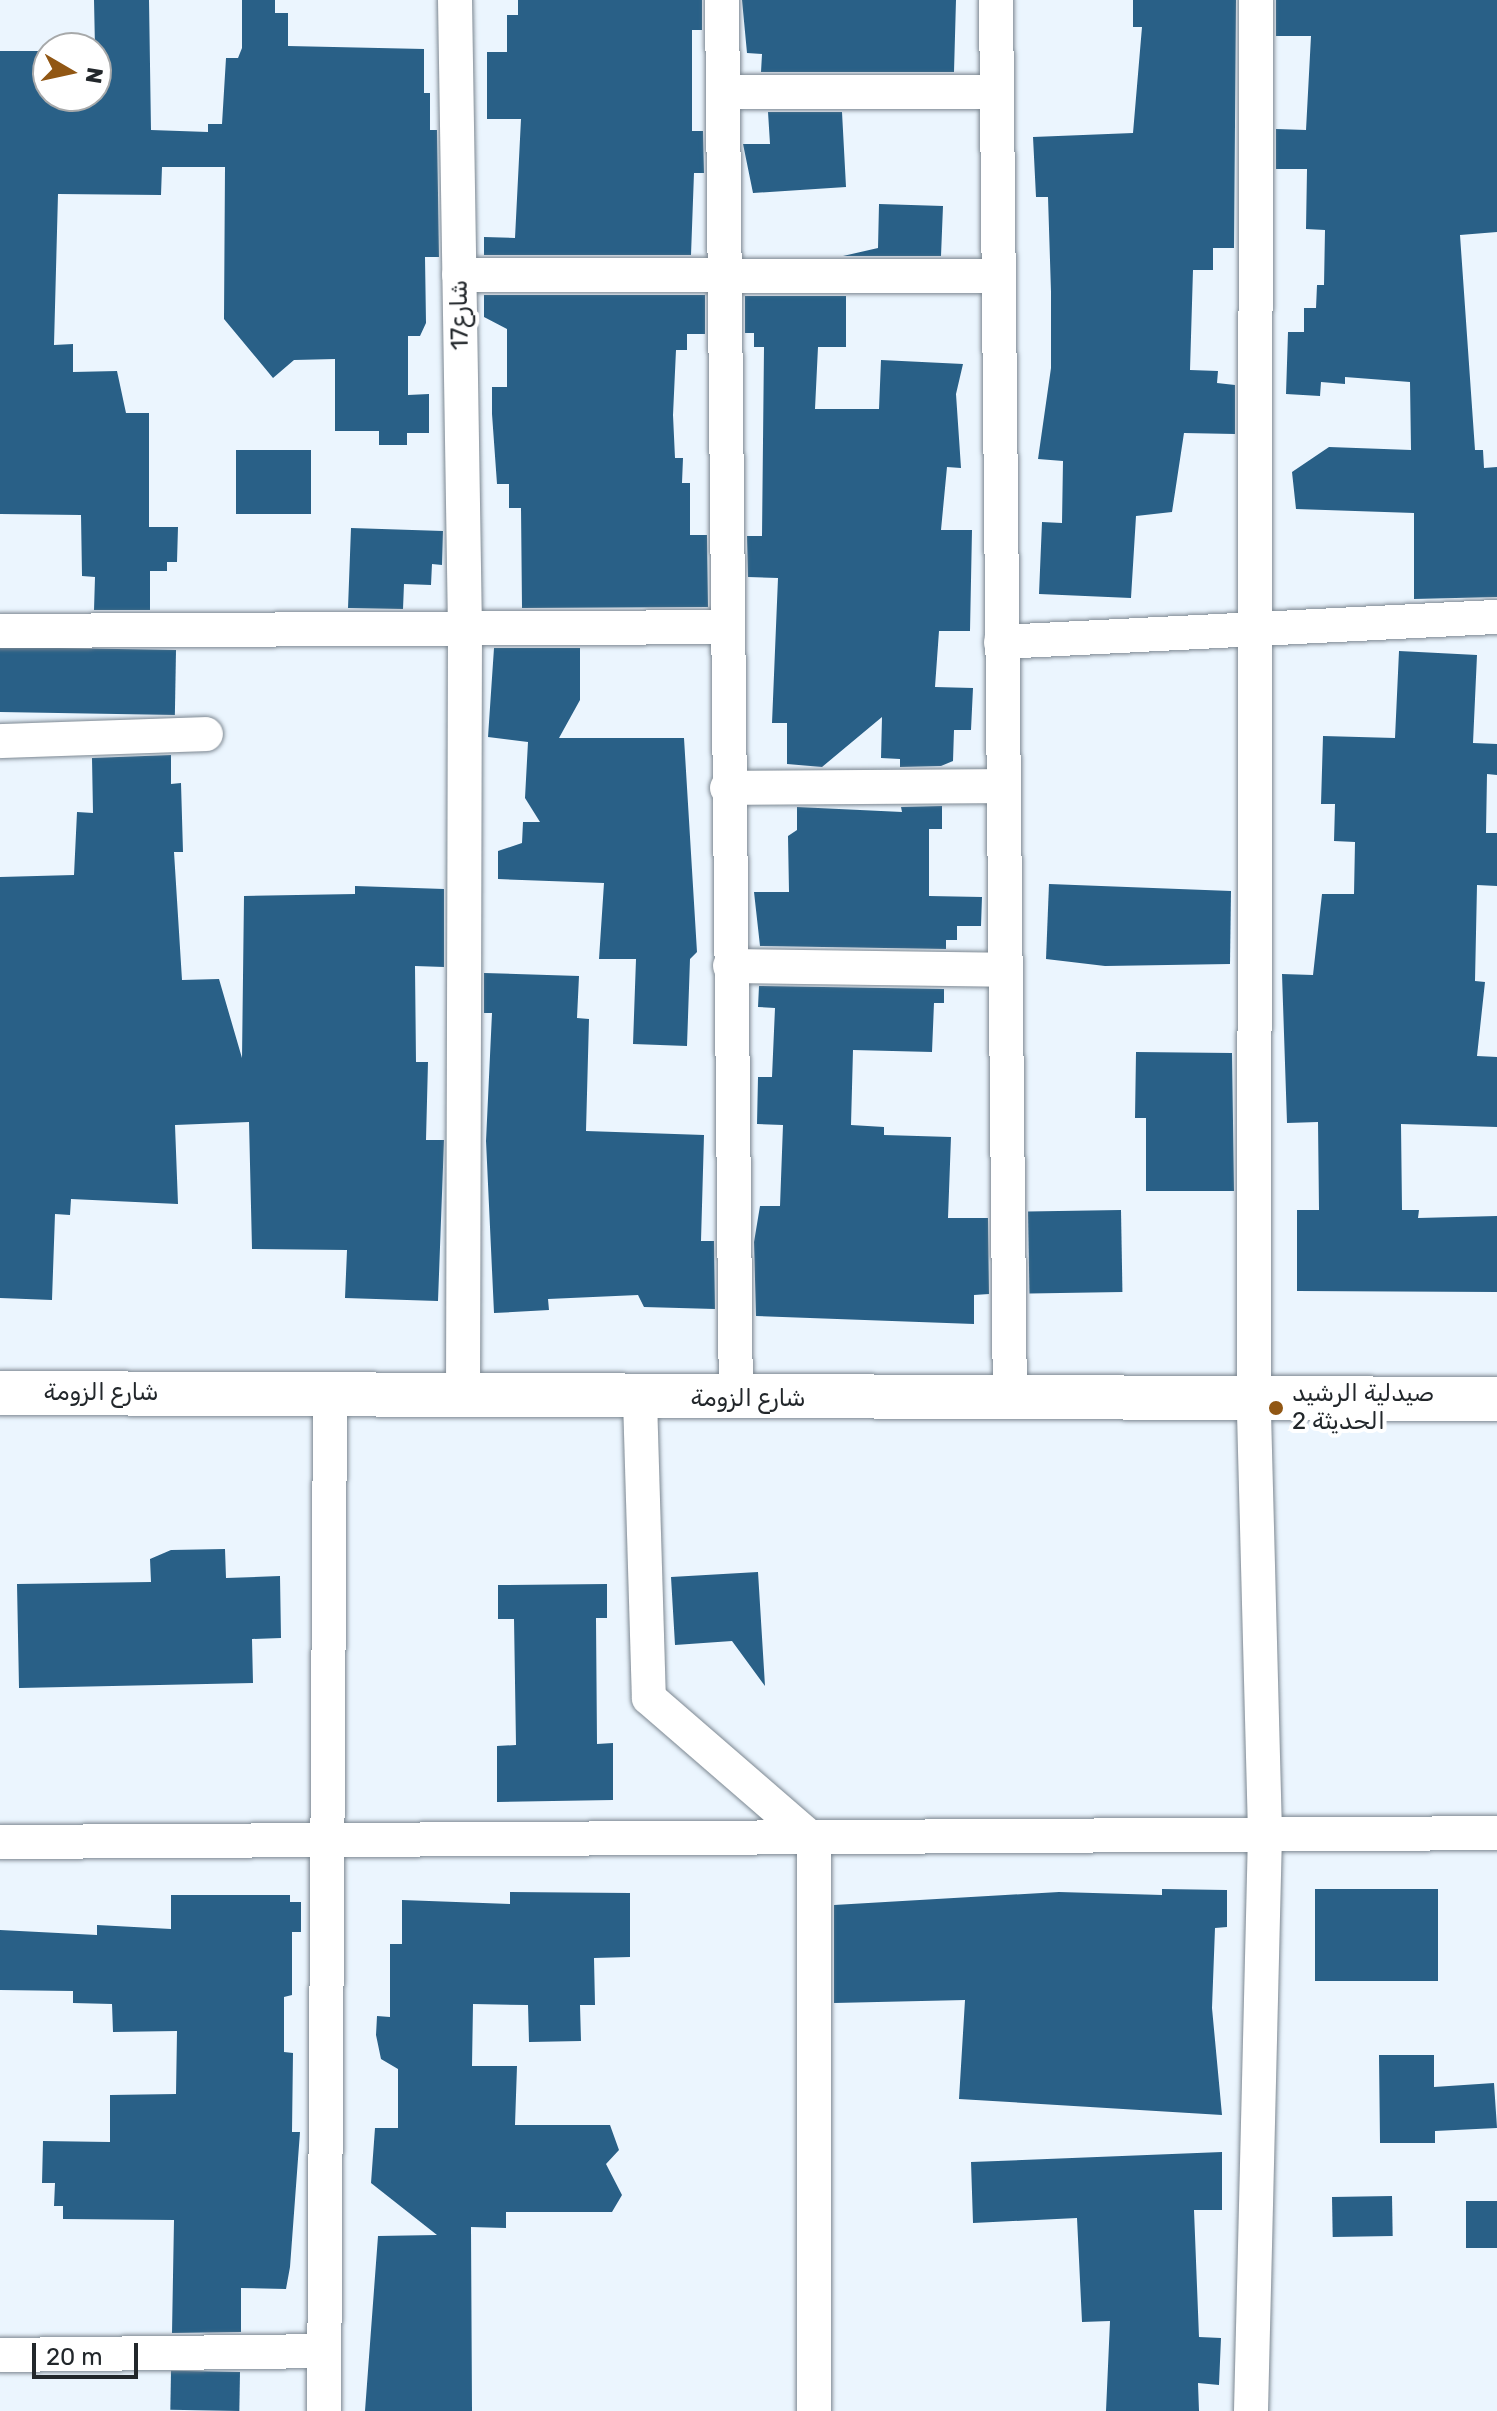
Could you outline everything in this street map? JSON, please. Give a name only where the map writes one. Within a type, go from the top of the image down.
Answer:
[{"type":"street","name":"شارع17","points":[[455,0],[465,631],[463,1395]]},
{"type":"street","points":[[722,0],[727,788],[736,1398]]},
{"type":"street","points":[[996,0],[993,92],[1001,642],[999,786],[1010,1401]]},
{"type":"street","points":[[1251,2411],[1265,1833],[1254,1402],[1256,0]]},
{"type":"street","points":[[724,92],[993,92]]},
{"type":"street","points":[[459,275],[725,278],[996,276]]},
{"type":"street","points":[[1001,642],[1497,617]]},
{"type":"street","points":[[0,631],[207,625],[465,631],[728,627]]},
{"type":"street","points":[[0,741],[206,734]]},
{"type":"street","points":[[727,788],[999,786]]},
{"type":"street","points":[[730,966],[1004,970]]},
{"type":"street","name":"شارع الزومة","points":[[0,1393],[1254,1402],[1497,1399]]},
{"type":"street","points":[[324,2411],[330,1393]]},
{"type":"street","points":[[640,1399],[649,1698],[814,1841],[814,2411]]},
{"type":"street","points":[[0,1842],[325,1835],[814,1841],[1265,1833],[1497,1833]]},
{"type":"street","points":[[0,2355],[324,2351]]},
{"type":"building","points":[[94,0],[149,0],[151,130],[208,132],[208,124],[222,124],[226,58],[238,58],[242,48],[242,0],[275,0],[275,13],[288,13],[288,46],[424,49],[424,93],[430,93],[430,130],[437,130],[439,257],[425,257],[426,323],[420,336],[408,336],[408,395],[429,394],[429,433],[407,433],[407,445],[379,445],[379,431],[335,431],[335,359],[294,360],[273,378],[224,319],[225,167],[162,167],[161,195],[58,194],[54,345],[73,344],[73,372],[117,371],[126,413],[149,413],[149,527],[178,527],[177,562],[167,562],[167,571],[150,571],[150,610],[94,610],[95,577],[82,576],[81,515],[0,514],[0,51],[32,51],[32,112],[112,112],[112,32],[95,32]]},
{"type":"building","points":[[518,0],[702,0],[702,30],[692,30],[692,131],[703,131],[704,173],[694,173],[691,255],[484,255],[484,237],[515,238],[521,119],[487,119],[487,52],[507,52],[507,15],[518,15]]},
{"type":"building","points":[[742,0],[956,0],[954,72],[761,72],[762,54],[747,53]]},
{"type":"building","points":[[1133,0],[1236,0],[1234,248],[1213,248],[1213,270],[1193,270],[1190,370],[1218,371],[1217,383],[1235,385],[1235,434],[1184,433],[1172,512],[1136,516],[1131,598],[1039,594],[1042,522],[1062,523],[1063,461],[1038,459],[1051,368],[1051,292],[1048,197],[1036,197],[1033,137],[1133,133],[1142,27],[1133,27]]},
{"type":"building","points":[[1276,0],[1497,0],[1497,232],[1460,235],[1475,450],[1483,450],[1484,468],[1497,467],[1497,597],[1414,599],[1414,513],[1296,509],[1292,472],[1329,447],[1411,450],[1410,382],[1345,377],[1345,384],[1321,382],[1320,396],[1286,394],[1288,332],[1304,332],[1304,308],[1316,308],[1317,285],[1324,285],[1325,230],[1306,229],[1307,169],[1276,169],[1276,129],[1306,130],[1311,36],[1276,36]]},
{"type":"building","points":[[768,112],[842,112],[846,187],[753,193],[743,144],[770,144]]},
{"type":"building","points":[[879,204],[943,206],[941,256],[843,256],[878,248]]},
{"type":"building","points":[[484,295],[705,295],[705,334],[687,334],[687,350],[676,350],[673,415],[675,458],[683,458],[682,483],[690,483],[690,535],[707,535],[708,607],[522,608],[521,508],[509,508],[509,484],[497,484],[492,414],[492,387],[507,387],[507,329],[484,317]]},
{"type":"building","points":[[745,296],[846,296],[846,347],[818,347],[815,409],[879,409],[881,360],[963,364],[956,394],[961,468],[947,467],[941,530],[972,530],[970,631],[939,631],[935,687],[973,688],[971,730],[954,730],[953,761],[941,766],[900,767],[900,759],[881,758],[882,717],[822,767],[787,764],[787,723],[772,723],[778,578],[748,577],[747,536],[762,536],[764,347],[754,347],[754,333],[745,333]]},
{"type":"building","points":[[236,450],[311,450],[311,514],[236,514]]},
{"type":"building","points":[[351,528],[443,531],[442,565],[432,564],[431,585],[404,584],[403,609],[348,608]]},
{"type":"building","points":[[0,647],[176,650],[175,715],[0,712]]},
{"type":"building","points":[[494,648],[580,648],[580,700],[559,738],[684,738],[697,952],[690,959],[687,1046],[633,1044],[636,959],[599,959],[604,883],[498,879],[498,851],[522,843],[523,822],[540,822],[525,798],[528,742],[488,737]]},
{"type":"building","points":[[1399,651],[1477,655],[1473,743],[1497,744],[1497,775],[1487,774],[1486,833],[1497,833],[1497,886],[1477,885],[1475,981],[1485,982],[1477,1056],[1497,1057],[1497,1127],[1401,1124],[1402,1210],[1419,1210],[1418,1218],[1497,1216],[1497,1292],[1297,1291],[1297,1210],[1319,1210],[1318,1122],[1287,1123],[1282,974],[1313,975],[1322,894],[1354,894],[1355,842],[1334,841],[1335,804],[1321,804],[1323,736],[1395,738]]},
{"type":"building","points":[[171,755],[171,784],[181,783],[183,852],[174,852],[182,980],[219,979],[242,1058],[244,896],[355,894],[355,886],[444,889],[444,967],[415,966],[416,1062],[428,1062],[426,1140],[444,1140],[438,1301],[345,1298],[347,1250],[252,1249],[249,1122],[175,1125],[178,1204],[71,1199],[70,1215],[55,1214],[52,1300],[0,1298],[0,877],[74,875],[77,812],[93,813],[92,758]]},
{"type":"building","points":[[942,806],[942,829],[929,829],[929,896],[982,897],[981,926],[957,926],[957,940],[946,940],[946,949],[760,946],[754,892],[789,892],[788,836],[797,830],[797,807],[902,812],[901,807]]},
{"type":"building","points":[[1049,884],[1231,891],[1230,964],[1105,966],[1046,959]]},
{"type":"building","points":[[484,973],[579,976],[577,1018],[589,1019],[586,1131],[704,1135],[701,1241],[714,1241],[715,1309],[644,1307],[638,1295],[548,1299],[549,1310],[494,1313],[486,1141],[492,1013],[484,1013]]},
{"type":"building","points":[[759,986],[944,989],[944,1003],[934,1003],[932,1052],[853,1050],[851,1125],[884,1127],[884,1135],[951,1137],[948,1218],[988,1218],[989,1294],[974,1295],[974,1324],[756,1316],[754,1242],[760,1206],[780,1206],[783,1125],[757,1124],[758,1077],[772,1077],[775,1008],[758,1007]]},
{"type":"building","points":[[1136,1052],[1232,1053],[1234,1191],[1146,1191],[1146,1118],[1135,1118]]},
{"type":"building","points":[[1121,1210],[1122,1292],[1029,1294],[1028,1212]]},
{"type":"building","points":[[225,1549],[226,1578],[280,1576],[281,1638],[252,1639],[253,1683],[19,1688],[17,1584],[151,1582],[150,1559],[171,1550]]},
{"type":"building","points":[[758,1572],[765,1686],[732,1641],[675,1645],[671,1577]]},
{"type":"building","points":[[607,1584],[607,1618],[596,1618],[597,1744],[613,1743],[613,1800],[497,1802],[497,1746],[516,1745],[514,1619],[498,1619],[498,1585]]},
{"type":"building","points":[[1162,1889],[1227,1890],[1227,1927],[1215,1928],[1212,2008],[1222,2115],[959,2099],[965,2000],[834,2003],[834,1905],[1059,1892],[1162,1895]]},
{"type":"building","points":[[1315,1889],[1438,1889],[1438,1981],[1315,1981]]},
{"type":"building","points":[[510,1892],[630,1893],[630,1957],[594,1958],[595,2005],[580,2005],[581,2041],[529,2042],[528,2005],[473,2004],[472,2066],[517,2066],[515,2125],[610,2125],[619,2150],[606,2164],[622,2195],[612,2212],[506,2212],[506,2228],[471,2227],[472,2411],[365,2411],[378,2236],[437,2235],[371,2183],[375,2128],[398,2128],[398,2069],[381,2059],[376,2035],[377,2016],[390,2017],[390,1944],[402,1944],[402,1900],[510,1904]]},
{"type":"building","points":[[171,1895],[290,1895],[290,1902],[301,1902],[301,1932],[292,1932],[292,1995],[284,1997],[284,2052],[293,2053],[292,2132],[300,2132],[290,2267],[286,2289],[241,2288],[241,2332],[172,2333],[174,2220],[63,2219],[63,2206],[54,2206],[55,2183],[42,2183],[43,2141],[110,2142],[110,2095],[176,2094],[177,2031],[113,2032],[112,2004],[73,2003],[73,1991],[0,1990],[0,1930],[97,1935],[97,1925],[171,1929]]},
{"type":"building","points":[[1379,2055],[1434,2055],[1434,2087],[1494,2083],[1497,2128],[1435,2131],[1435,2143],[1380,2143]]},
{"type":"building","points":[[1222,2152],[1222,2210],[1194,2210],[1199,2337],[1221,2338],[1219,2385],[1198,2383],[1199,2411],[1106,2411],[1110,2321],[1082,2322],[1077,2218],[973,2223],[971,2162]]},
{"type":"building","points":[[1392,2196],[1393,2236],[1333,2237],[1332,2197]]},
{"type":"building","points":[[1466,2201],[1497,2201],[1497,2248],[1466,2248]]},
{"type":"building","points":[[171,2371],[240,2372],[239,2411],[170,2410]]},
{"type":"place","name":"صيدلية الرشيد الحديثة 2","points":[[1276,1408]]}]
